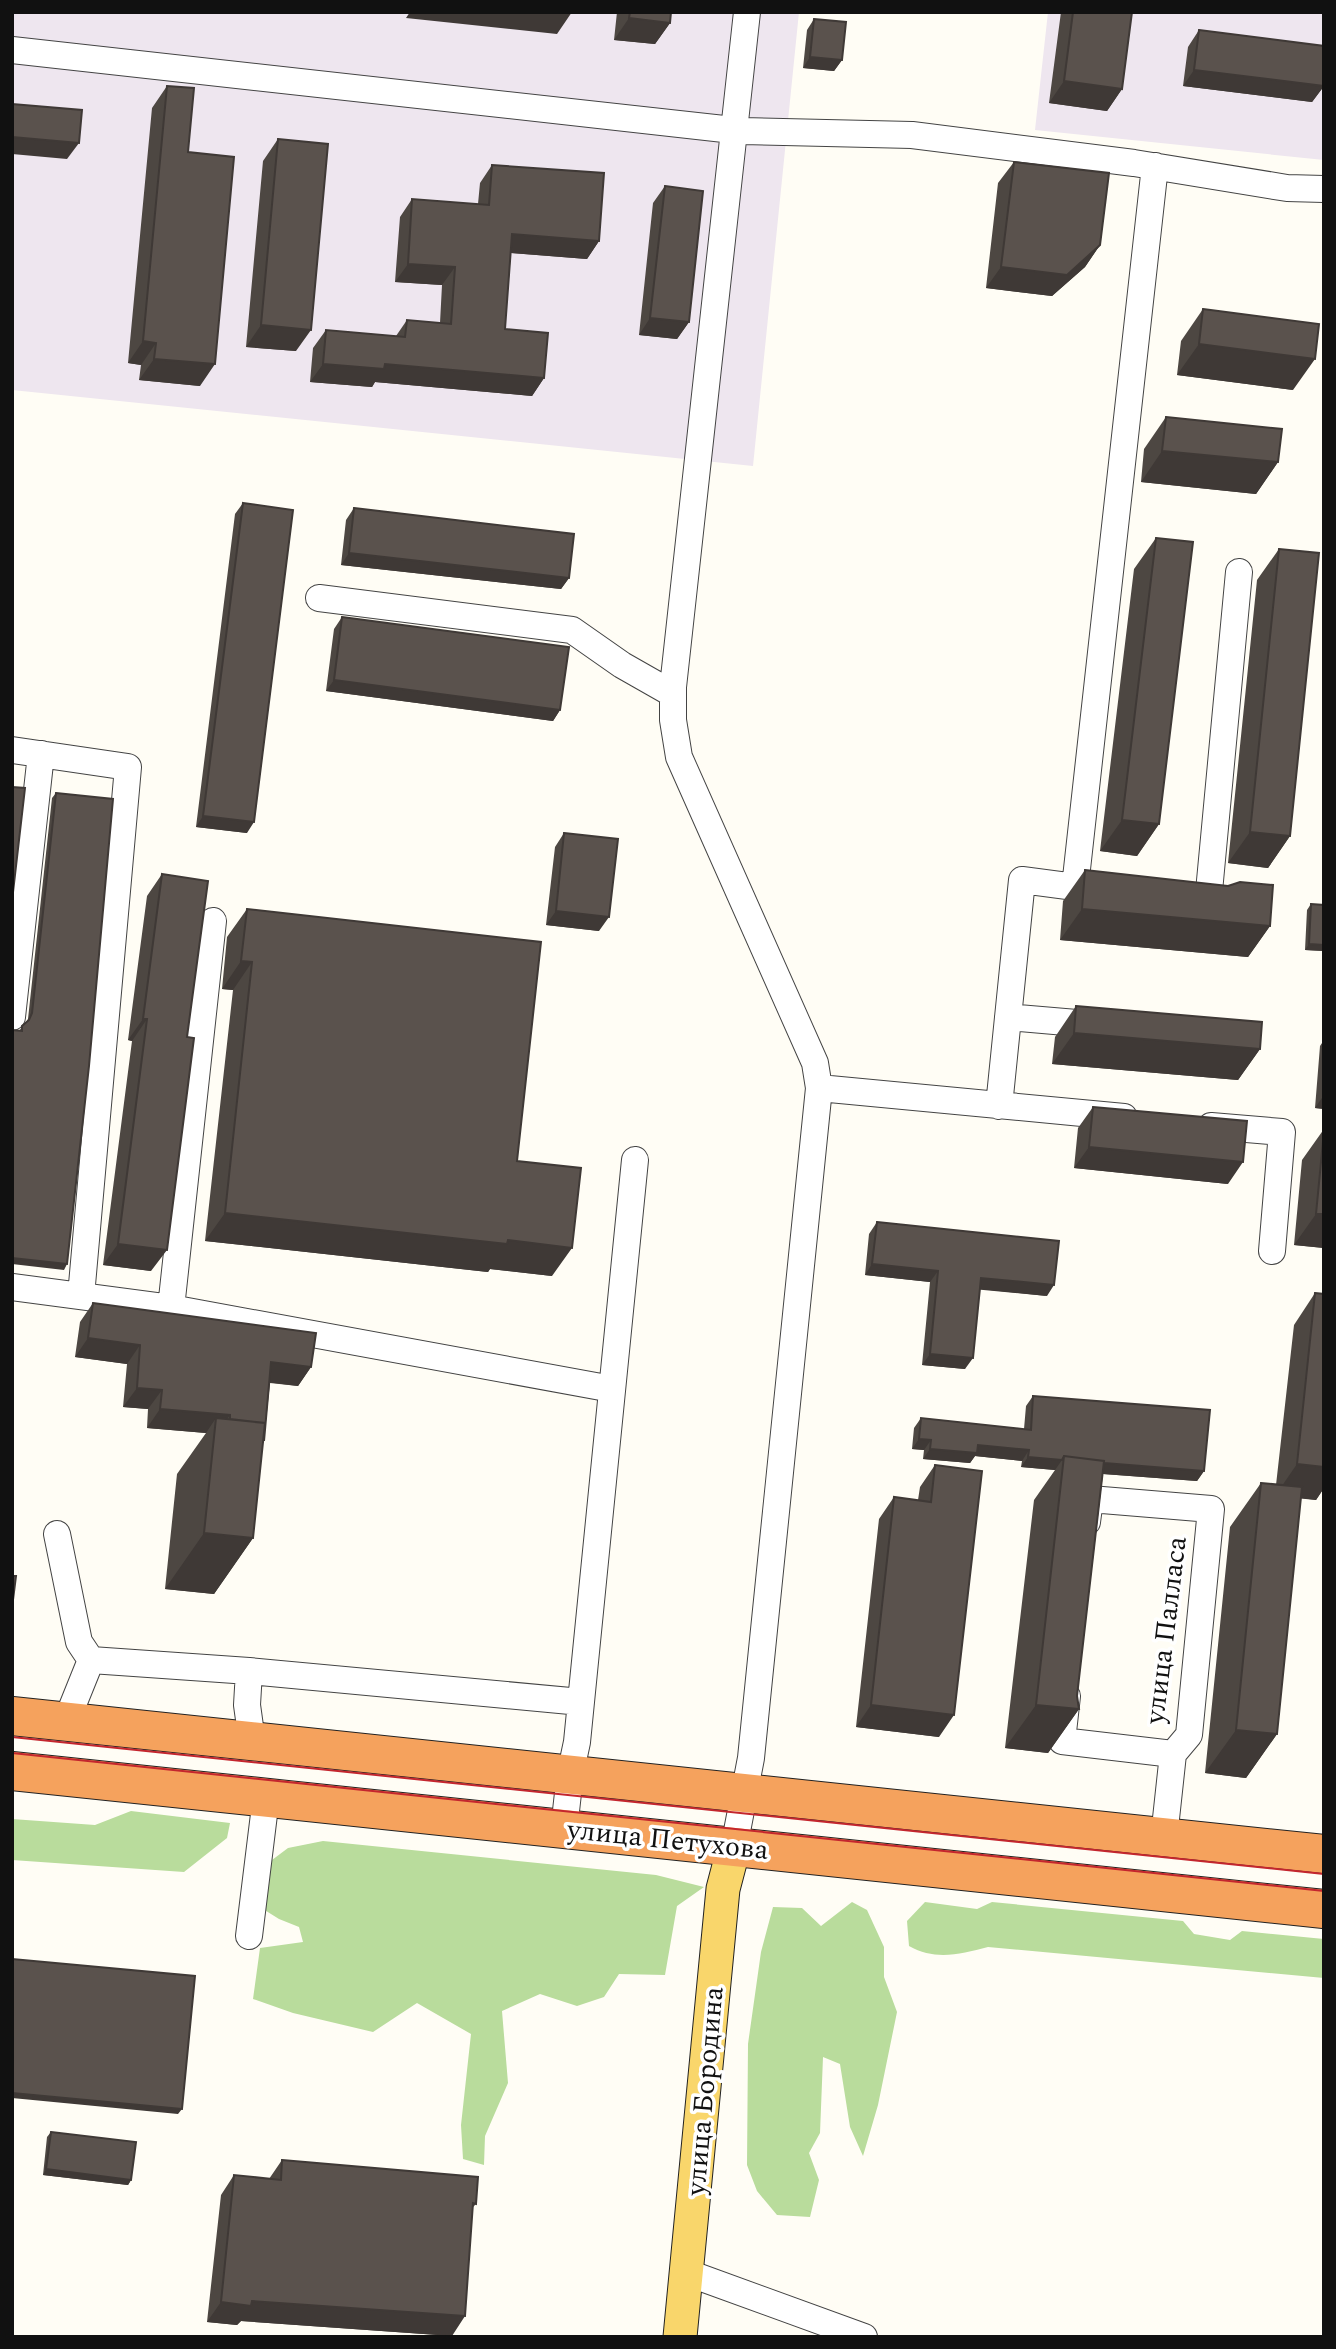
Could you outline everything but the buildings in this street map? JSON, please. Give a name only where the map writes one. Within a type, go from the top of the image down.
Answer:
[{"type":"highway","name":"улица Петухова","points":[[12,1716],[1324,1854]]},
{"type":"highway","name":"улица Петухова","points":[[12,1771],[1324,1909]]},
{"type":"main road","name":"улица Бородина","points":[[681,2337],[723,1889],[734,1847]]},
{"type":"street","points":[[734,1847],[751,1758],[819,1088],[815,1063],[679,757],[673,720],[673,694],[747,12]]},
{"type":"street","points":[[12,50],[736,131],[912,135],[1155,166],[1287,188],[1324,189]]},
{"type":"street","points":[[1074,887],[1155,166]]},
{"type":"street","points":[[1168,898],[1208,902],[1239,572]]},
{"type":"street","points":[[319,598],[572,630],[622,665],[673,694]]},
{"type":"street","points":[[12,750],[128,767],[81,1296]]},
{"type":"street","points":[[12,1017],[41,754]]},
{"type":"street","points":[[999,1105],[1022,880],[1128,893]]},
{"type":"street","points":[[172,1308],[213,921]]},
{"type":"street","points":[[1008,1017],[1130,1028]]},
{"type":"street","points":[[819,1088],[1147,1119]]},
{"type":"street","points":[[1188,1123],[1282,1132],[1272,1251]]},
{"type":"street","points":[[564,1829],[577,1742],[635,1160]]},
{"type":"street","points":[[12,1287],[172,1308],[612,1389]]},
{"type":"street","name":"улица Палласа","points":[[1084,1553],[1090,1499],[1211,1510],[1189,1735],[1172,1754],[1164,1838]]},
{"type":"street","points":[[57,1534],[79,1642],[91,1660]]},
{"type":"street","points":[[91,1660],[249,1671],[581,1702]]},
{"type":"street","points":[[66,1722],[91,1660]]},
{"type":"street","points":[[249,1671],[247,1705],[252,1741]]},
{"type":"street","points":[[1070,1674],[1062,1741],[1172,1754]]},
{"type":"street","points":[[249,1936],[266,1798]]},
{"type":"street","points":[[688,2273],[864,2337]]},
{"type":"shaded area","points":[[12,12],[799,12],[753,466],[12,390]]},
{"type":"shaded area","points":[[1048,12],[1324,12],[1324,160],[1035,130]]},
{"type":"green space","points":[[131,1811],[230,1823],[227,1838],[184,1872],[12,1860],[12,1819],[95,1825]]},
{"type":"green space","points":[[323,1841],[656,1875],[704,1887],[677,1906],[665,1975],[619,1974],[604,1997],[577,2006],[540,1994],[502,2011],[508,2083],[485,2136],[484,2165],[463,2159],[461,2125],[471,2034],[417,2003],[373,2032],[293,2013],[253,1999],[260,1948],[303,1942],[299,1927],[263,1909],[272,1860],[288,1848]]},
{"type":"green space","points":[[852,1902],[867,1910],[884,1947],[884,1977],[897,2012],[878,2105],[863,2156],[850,2127],[840,2064],[823,2057],[820,2133],[809,2153],[819,2180],[810,2217],[777,2215],[757,2191],[747,2165],[748,2044],[761,1952],[773,1907],[802,1908],[821,1926]]},
{"type":"green space","points":[[925,1902],[977,1909],[992,1902],[1183,1921],[1194,1934],[1230,1940],[1242,1931],[1324,1939],[1324,1978],[988,1947],[958,1954],[938,1955],[909,1946],[907,1921]]},
{"type":"tram line","points":[[12,1737],[1324,1874]]},
{"type":"tram line","points":[[12,1753],[1324,1891]]}]
